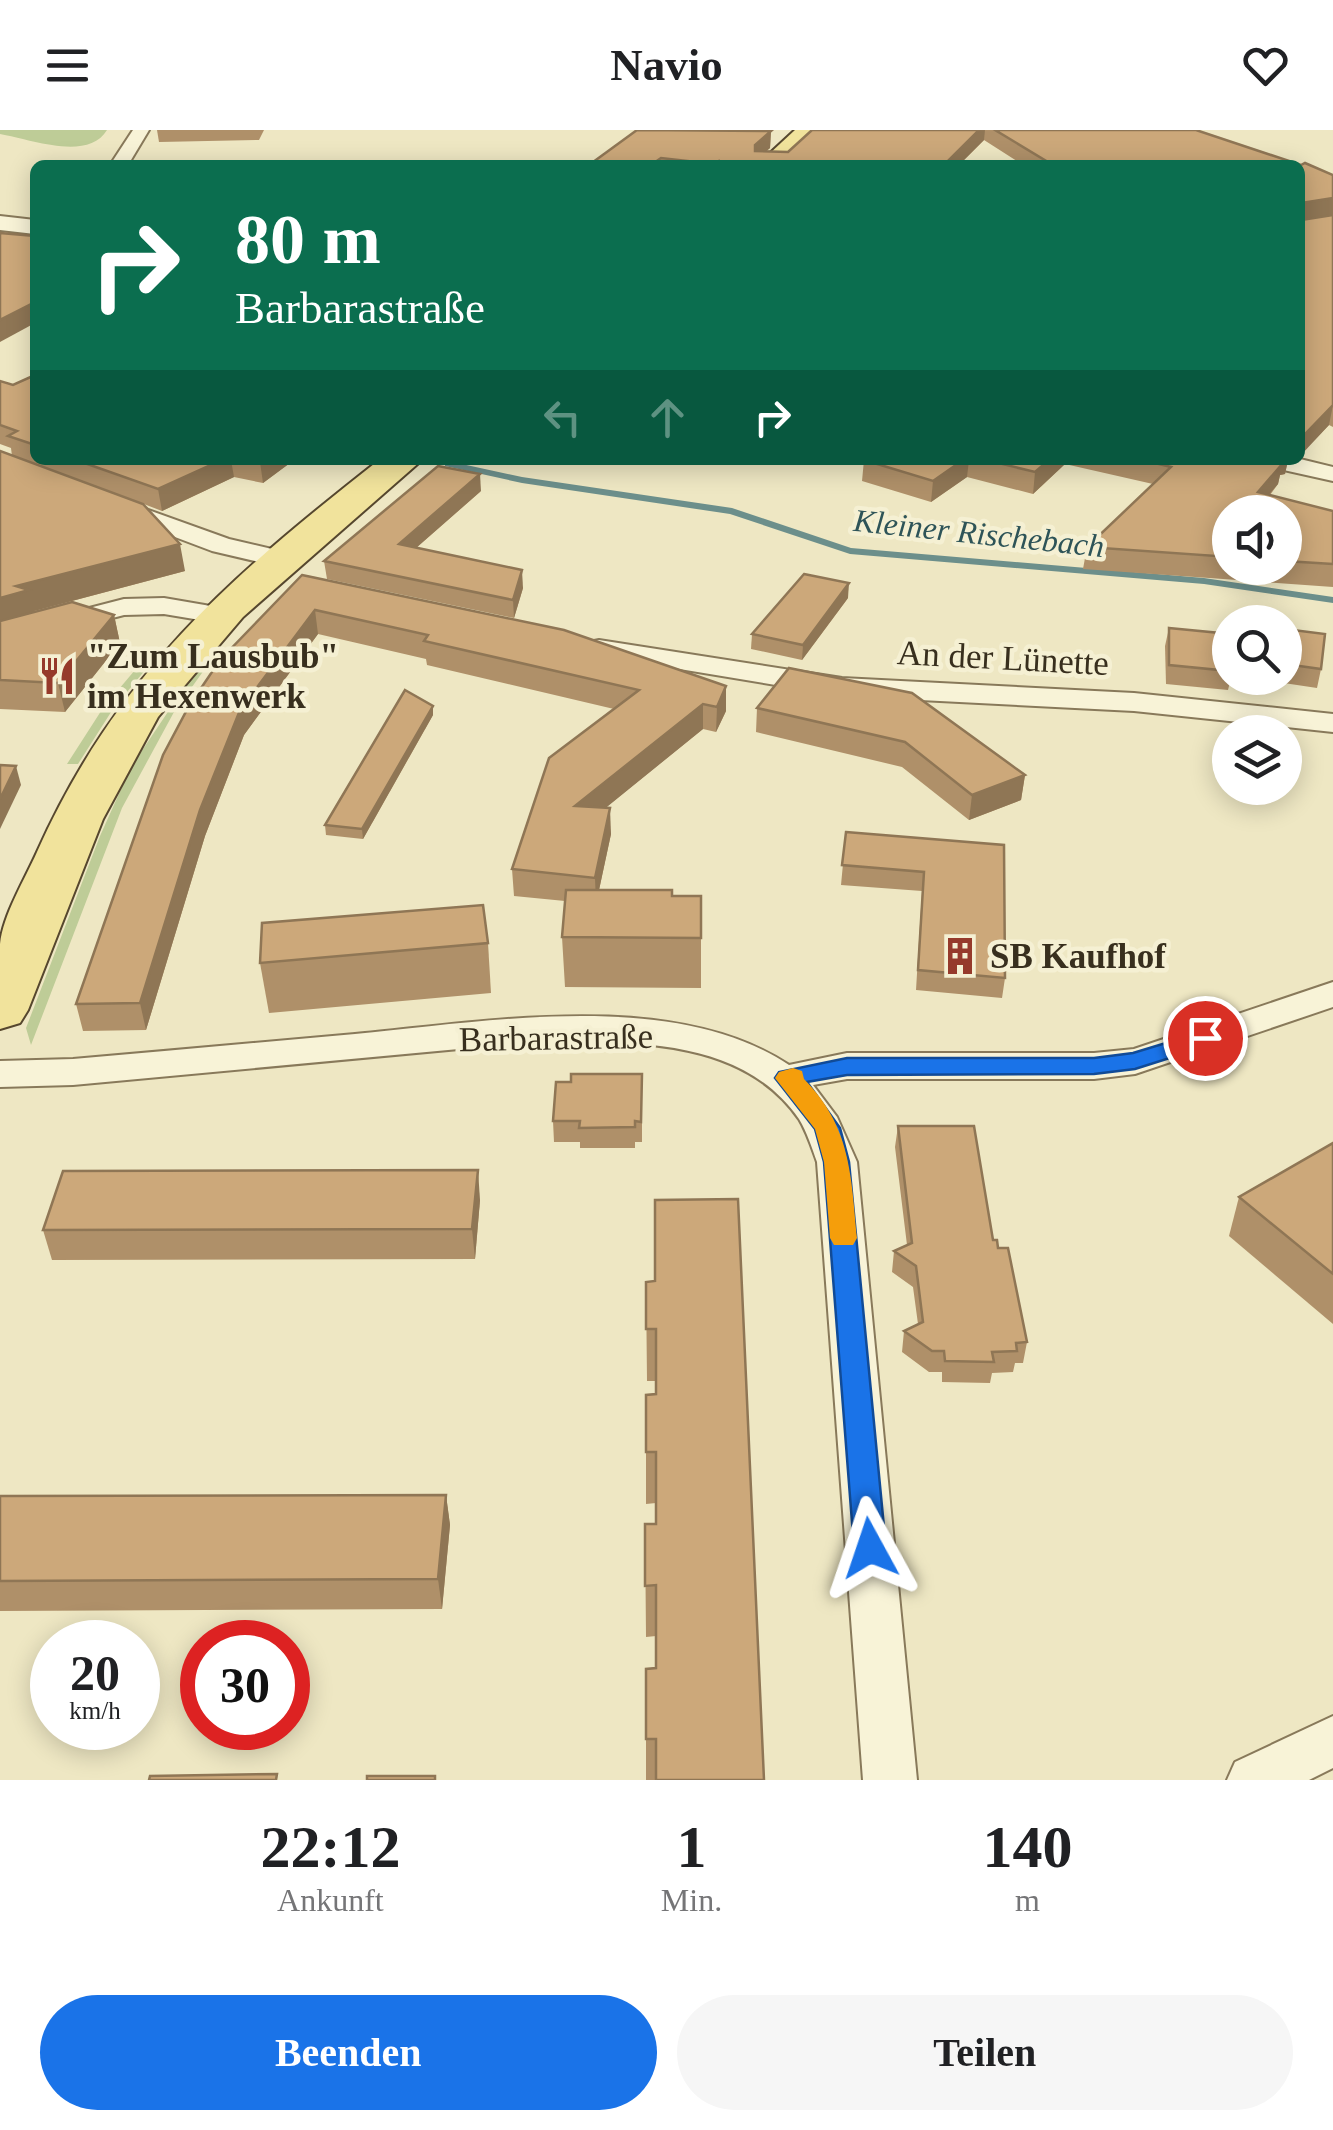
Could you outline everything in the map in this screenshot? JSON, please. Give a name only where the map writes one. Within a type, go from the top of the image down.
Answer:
[{"type":"main road","points":[[777,160],[811,130]]},
{"type":"main road","points":[[0,1010],[100,774],[136,714],[218,614],[278,573],[397,465]]},
{"type":"street","points":[[122,160],[142,130]]},
{"type":"street","points":[[0,223],[30,226]]},
{"type":"street","points":[[1292,465],[1333,474]]},
{"type":"street","points":[[90,496],[221,545],[278,573]]},
{"type":"street","points":[[0,640],[124,607],[164,606],[218,614]]},
{"type":"street","name":"An der Lünette","points":[[574,643],[842,687],[1134,702],[1333,723]]},
{"type":"street","points":[[787,1078],[847,1066],[1094,1066],[1135,1061],[1333,994]]},
{"type":"street","name":"Barbarastraße","points":[[0,1074],[74,1072],[534,1030],[604,1030],[714,1045],[751,1058],[787,1078]]},
{"type":"street","points":[[787,1078],[809,1099],[828,1128],[836,1162],[890,1780]]},
{"type":"street","points":[[1254,1780],[1333,1741]]},
{"type":"green space","points":[[0,130],[107,130],[98,140],[73,147],[0,134]]},
{"type":"green space","points":[[151,651],[160,652],[113,709],[78,764],[67,764],[103,708]]},
{"type":"green space","points":[[204,658],[212,659],[174,712],[122,808],[31,1045],[26,1028],[100,836],[131,767]]},
{"type":"building","points":[[637,130],[771,131],[755,145],[755,151],[788,152],[812,130],[979,130],[949,160],[596,160]]},
{"type":"building","points":[[995,130],[1196,130],[1286,160],[1045,160]]},
{"type":"building","points":[[1305,163],[1333,175],[1333,198],[1305,202]]},
{"type":"building","points":[[1333,215],[1333,405],[1305,434],[1305,219]]},
{"type":"building","points":[[0,233],[30,236],[30,305],[0,320]]},
{"type":"building","points":[[30,377],[30,443],[8,436],[17,431],[0,425],[0,381],[13,385]]},
{"type":"building","points":[[0,451],[143,504],[180,544],[16,586],[29,590],[0,598]]},
{"type":"building","points":[[90,465],[211,465],[158,489]]},
{"type":"building","points":[[880,465],[956,465],[933,481]]},
{"type":"building","points":[[1006,465],[1043,465],[1035,472]]},
{"type":"building","points":[[1163,465],[1281,465],[1258,492],[1270,495],[1212,495],[1212,556],[1087,547],[1171,467]]},
{"type":"building","points":[[438,466],[480,474],[399,544],[522,570],[513,600],[324,561]]},
{"type":"building","points":[[1302,503],[1333,511],[1333,564],[1302,562]]},
{"type":"building","points":[[804,574],[849,583],[803,645],[752,634]]},
{"type":"building","points":[[302,575],[564,630],[726,686],[717,707],[703,704],[575,806],[610,808],[595,878],[512,869],[549,758],[639,690],[424,641],[428,635],[315,610],[240,710],[200,810],[140,1003],[76,1004],[163,755],[220,660]]},
{"type":"building","points":[[72,602],[114,615],[58,683],[0,680],[0,621]]},
{"type":"building","points":[[1169,628],[1212,632],[1212,669],[1169,665]]},
{"type":"building","points":[[1302,631],[1325,634],[1321,669],[1302,666]]},
{"type":"building","points":[[789,668],[912,693],[1025,775],[972,795],[905,742],[757,708]]},
{"type":"building","points":[[405,690],[433,706],[362,829],[325,825]]},
{"type":"building","points":[[0,765],[16,766],[0,799]]},
{"type":"building","points":[[846,832],[1004,845],[1005,978],[918,970],[924,872],[842,865]]},
{"type":"building","points":[[566,890],[672,890],[672,896],[701,896],[701,938],[562,937]]},
{"type":"building","points":[[483,905],[488,943],[260,963],[262,923]]},
{"type":"building","points":[[571,1074],[642,1074],[641,1122],[635,1121],[635,1127],[579,1128],[580,1121],[553,1121],[556,1082],[571,1082]]},
{"type":"building","points":[[898,1126],[974,1126],[993,1240],[997,1240],[998,1248],[1008,1248],[1027,1342],[1016,1343],[1017,1351],[992,1352],[994,1362],[945,1361],[944,1351],[932,1351],[904,1331],[923,1322],[916,1266],[894,1251],[912,1243]]},
{"type":"building","points":[[1333,1143],[1333,1274],[1239,1197]]},
{"type":"building","points":[[478,1170],[472,1229],[43,1230],[63,1171]]},
{"type":"building","points":[[738,1199],[764,1780],[656,1780],[656,1739],[646,1739],[646,1669],[656,1668],[656,1585],[645,1586],[645,1524],[656,1524],[656,1452],[646,1452],[646,1395],[656,1394],[656,1329],[646,1329],[646,1282],[655,1281],[655,1200]]},
{"type":"building","points":[[446,1495],[438,1579],[0,1581],[0,1496]]},
{"type":"building","points":[[277,1774],[276,1780],[149,1780],[150,1776]]},
{"type":"building","points":[[367,1776],[435,1776],[435,1780],[367,1780]]},
{"type":"waterway","name":"Kleiner Rischebach","points":[[453,465],[522,480],[732,511],[850,551],[1204,581],[1333,600]]},
{"type":"slow traffic","points":[[793,1076],[787,1078],[809,1099],[828,1128],[836,1162],[843,1238]]},
{"type":"place","name":"\"Zum Lausbub\" im Hexenwerk","points":[[57,676]]},
{"type":"place","name":"SB Kaufhof","points":[[960,956]]},
{"type":"route","points":[[870,1548],[836,1162],[828,1128],[809,1099],[787,1078],[847,1066],[1094,1066],[1135,1061],[1205,1038]]}]
